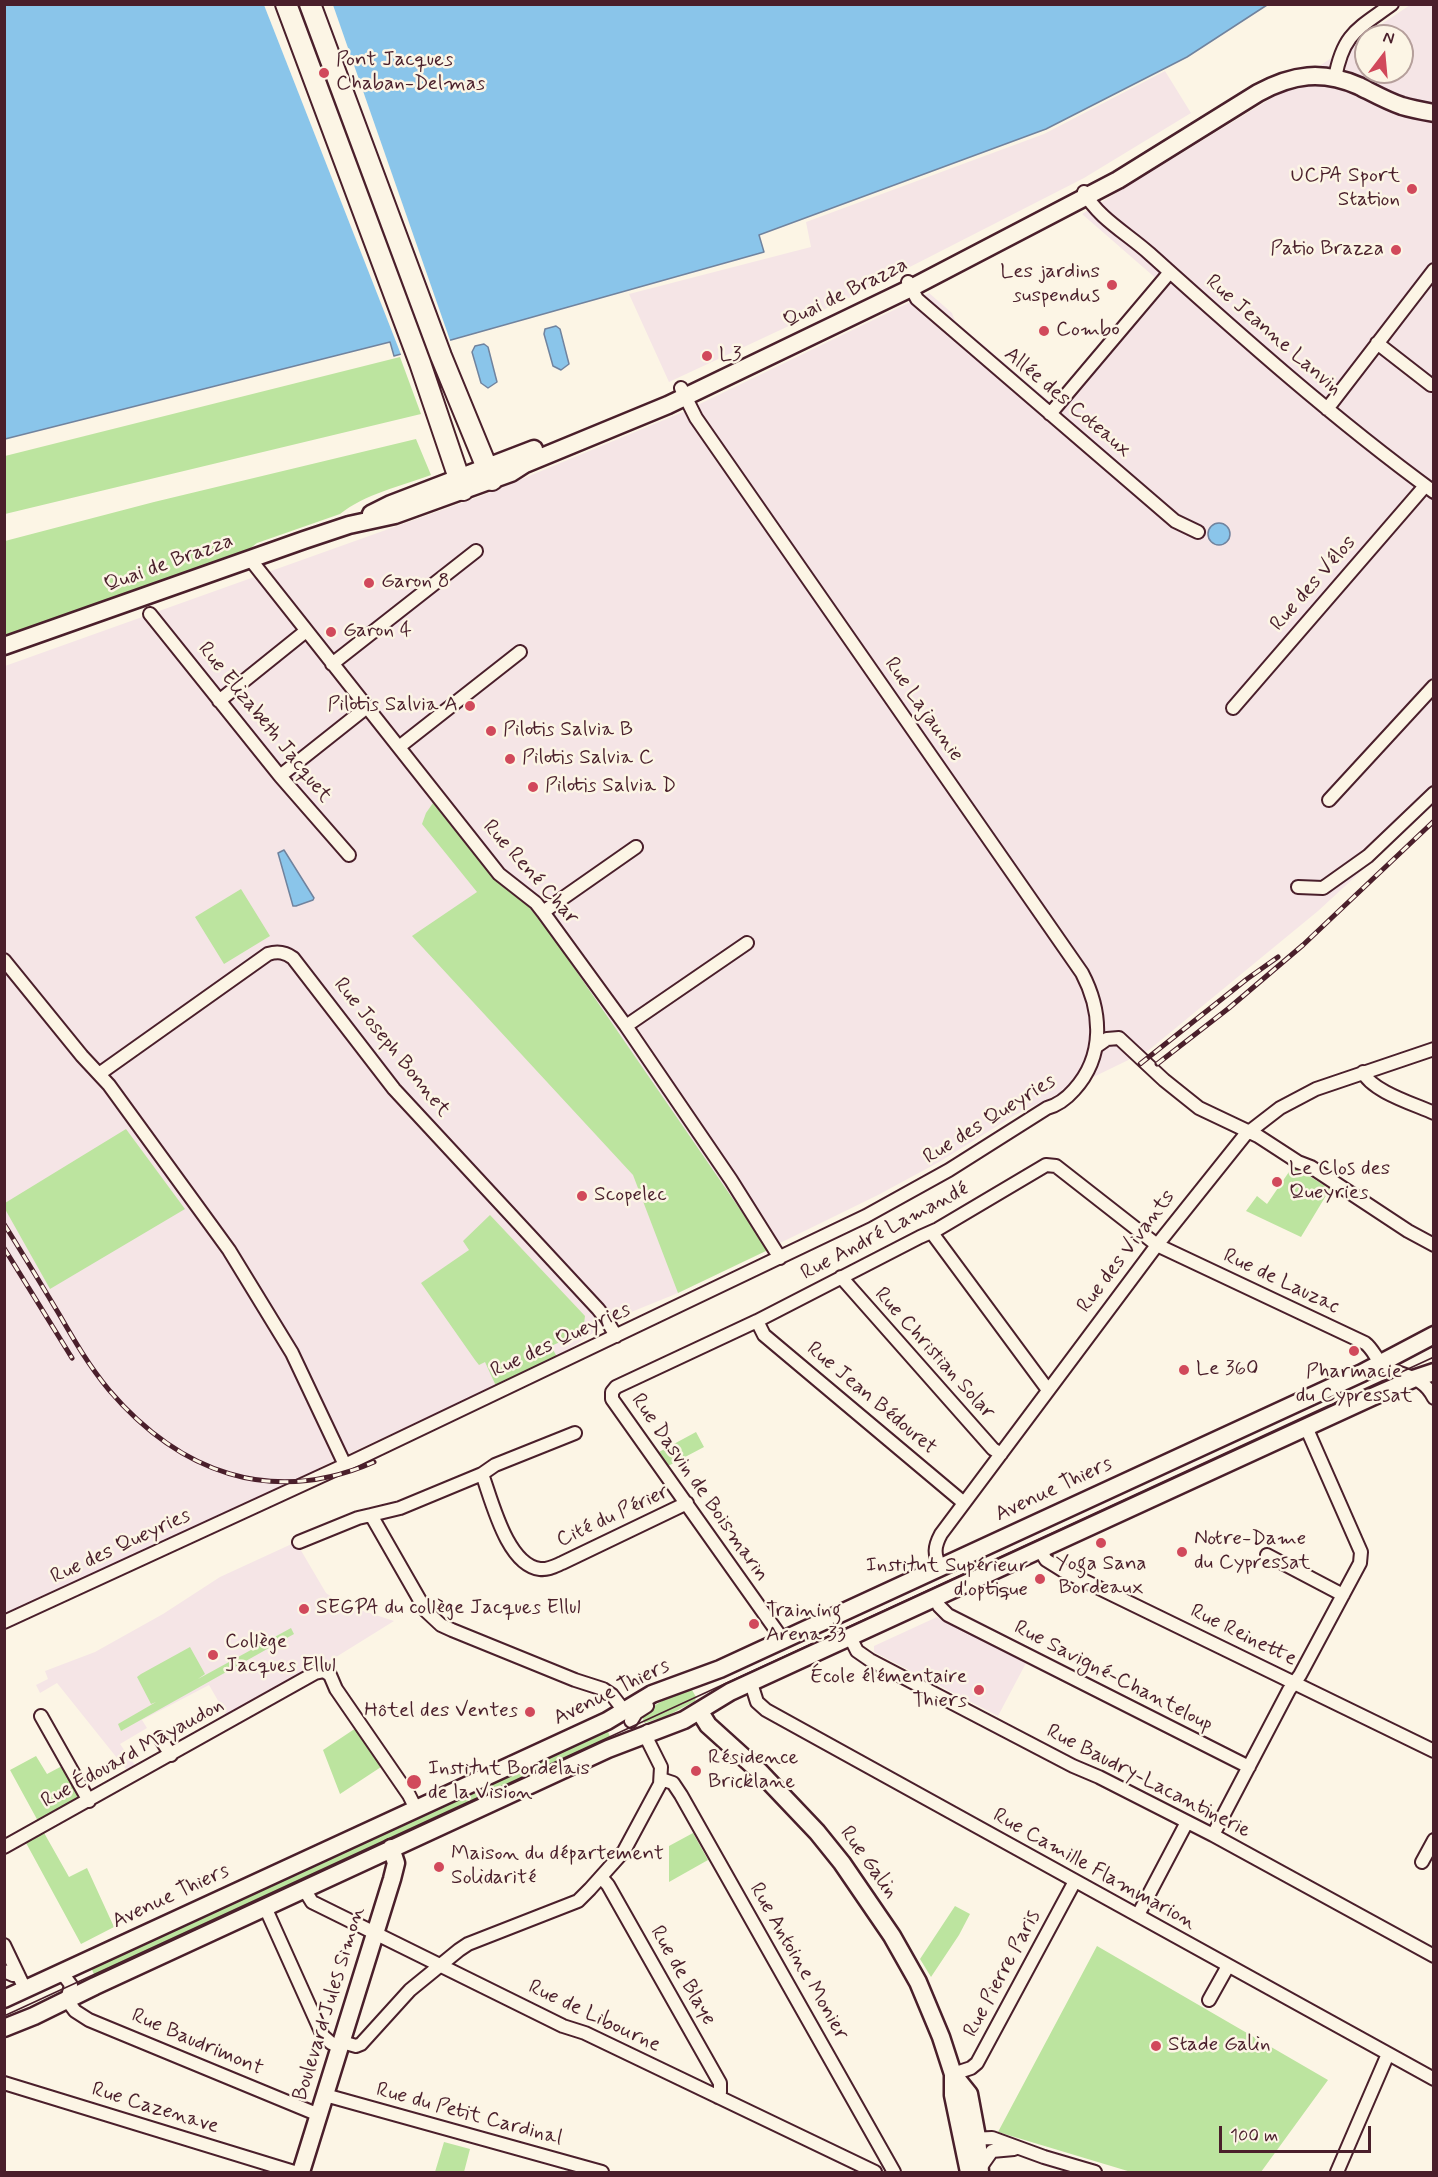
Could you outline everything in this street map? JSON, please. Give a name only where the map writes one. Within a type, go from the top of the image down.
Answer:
[{"type":"main road","points":[[286,4],[420,363],[460,484]]},
{"type":"main road","points":[[310,4],[441,356],[489,474]]},
{"type":"main road","name":"Quai de Brazza","points":[[4,646],[349,525],[391,504],[489,474],[511,473],[525,464],[685,397],[911,289],[1087,198],[1265,80],[1304,66],[1336,73]]},
{"type":"main road","points":[[1336,73],[1361,76],[1396,98],[1434,108]]},
{"type":"main road","points":[[1336,73],[1400,105],[1434,113]]},
{"type":"main road","name":"Avenue Thiers","points":[[4,1999],[22,1982],[57,1974],[416,1809],[628,1717],[652,1694],[720,1669],[1381,1363],[1434,1335]]},
{"type":"main road","points":[[4,2028],[391,1848],[643,1734],[661,1729],[701,1706],[1306,1428],[1410,1377],[1434,1372]]},
{"type":"main road","name":"Rue Galin","points":[[689,1681],[699,1685],[702,1689],[701,1706],[708,1725],[804,1817],[842,1863],[892,1935],[925,1997],[941,2037],[953,2074],[953,2095],[970,2139],[976,2171]]},
{"type":"main road","points":[[628,1717],[643,1734]]},
{"type":"main road","name":"Boulevard Jules Simon","points":[[301,2172],[396,1863],[391,1848]]},
{"type":"street","points":[[1336,73],[1340,53],[1348,38],[1356,29],[1392,4]]},
{"type":"street","name":"Rue Jeanne Lanvin","points":[[1087,198],[1328,410],[1429,489]]},
{"type":"street","points":[[1328,410],[1434,270]]},
{"type":"street","points":[[1050,414],[1170,272]]},
{"type":"street","name":"Allée des Coteaux","points":[[911,289],[1050,414],[1175,521],[1198,532]]},
{"type":"street","points":[[1377,344],[1431,385]]},
{"type":"street","name":"Rue Lajaunie","points":[[685,397],[1082,973],[1095,1003],[1097,1046]]},
{"type":"street","name":"Rue des Vélos","points":[[1233,708],[1429,489]]},
{"type":"street","points":[[332,664],[476,551]]},
{"type":"street","name":"Rue René Char","points":[[250,559],[500,874],[536,903],[543,912],[626,1026],[780,1258]]},
{"type":"street","name":"Rue Elizabeth Jacquet","points":[[150,614],[280,776],[349,855]]},
{"type":"street","points":[[219,701],[306,631]]},
{"type":"street","points":[[399,747],[520,652]]},
{"type":"street","points":[[1329,800],[1434,686]]},
{"type":"street","points":[[280,776],[367,707]]},
{"type":"street","points":[[1298,887],[1323,888],[1359,862],[1434,793]]},
{"type":"street","points":[[543,912],[636,847]]},
{"type":"street","points":[[626,1026],[747,943]]},
{"type":"street","name":"Rue Joseph Bonnet","points":[[99,1074],[268,954],[276,951],[287,953],[394,1089],[598,1309],[616,1336]]},
{"type":"street","points":[[4,958],[17,977],[99,1074],[231,1252],[291,1353],[345,1465]]},
{"type":"street","points":[[1097,1046],[1107,1039],[1119,1038],[1180,1094],[1199,1108],[1311,1167],[1408,1231],[1434,1245]]},
{"type":"street","name":"Rue des Queyries","points":[[4,1622],[345,1465],[780,1258],[916,1189],[1069,1096],[1090,1067],[1097,1046]]},
{"type":"street","name":"Rue des Vivants","points":[[940,1567],[934,1553],[941,1534],[1196,1193],[1248,1132],[1280,1108],[1316,1089],[1434,1049]]},
{"type":"street","points":[[1363,1072],[1368,1081],[1377,1087],[1434,1113]]},
{"type":"street","name":"Rue André Lamandé","points":[[616,1387],[757,1321],[920,1237],[932,1233],[1046,1165],[1052,1164],[1157,1245]]},
{"type":"street","points":[[932,1233],[1048,1390]]},
{"type":"street","name":"Rue de Lauzac","points":[[1157,1245],[1365,1343],[1373,1350],[1381,1363]]},
{"type":"street","name":"Rue Christian Solar","points":[[841,1277],[978,1432],[1001,1454]]},
{"type":"street","name":"Rue Jean Bédouret","points":[[757,1321],[764,1335],[964,1503]]},
{"type":"street","points":[[1410,1377],[1402,1366],[1403,1360],[1434,1344]]},
{"type":"street","points":[[1381,1363],[1424,1383],[1434,1398]]},
{"type":"street","points":[[1410,1377],[1434,1367]]},
{"type":"street","name":"Rue Dasvin de Boismarin","points":[[616,1387],[612,1392],[612,1399],[783,1640]]},
{"type":"street","points":[[1213,1835],[1360,1563],[1361,1552],[1306,1428]]},
{"type":"street","points":[[299,1542],[358,1518],[400,1508],[482,1474],[495,1465],[575,1433]]},
{"type":"street","name":"Cité du Périer","points":[[482,1474],[514,1553],[526,1564],[535,1568],[545,1569],[554,1566],[687,1503]]},
{"type":"street","points":[[372,1515],[426,1611],[434,1619],[452,1630],[575,1680],[603,1689],[612,1695],[628,1717]]},
{"type":"street","name":"Rue Reinette","points":[[1040,1550],[1046,1560],[1062,1570],[1434,1751]]},
{"type":"street","points":[[1267,1555],[1343,1595]]},
{"type":"street","name":"Rue Savigné-Chanteloup","points":[[936,1598],[939,1606],[948,1615],[1249,1767]]},
{"type":"street","name":"Rue Baudry-Lacantinerie","points":[[850,1637],[857,1651],[870,1660],[1073,1766],[1100,1777],[1213,1835],[1434,1956]]},
{"type":"street","name":"Rue Édouard Mayaudon","points":[[4,1847],[315,1673],[324,1671],[330,1674],[336,1689],[386,1760],[416,1809]]},
{"type":"street","name":"Rue Camille Flammarion","points":[[751,1683],[760,1707],[1434,2079]]},
{"type":"street","points":[[41,1716],[88,1801]]},
{"type":"street","points":[[265,1907],[323,2036],[331,2043],[356,2046],[361,2044],[410,1990],[468,1944],[578,1902],[601,1877],[624,1851],[632,1838],[661,1779],[658,1759],[643,1734]]},
{"type":"street","points":[[160,1738],[171,1755]]},
{"type":"street","name":"Rue Antoine Monier","points":[[661,1779],[673,1783],[681,1795],[894,2172]]},
{"type":"street","points":[[1138,1915],[1187,1822]]},
{"type":"street","points":[[1422,1862],[1434,1840]]},
{"type":"street","name":"Rue de Blaye","points":[[601,1877],[608,1885],[720,2083],[720,2092],[717,2097]]},
{"type":"street","name":"Rue Pierre Paris","points":[[953,2074],[971,2068],[977,2063],[1075,1881]]},
{"type":"street","name":"Rue de Libourne","points":[[304,1889],[312,1902],[563,2026],[585,2033],[875,2172]]},
{"type":"street","points":[[4,1945],[22,1982]]},
{"type":"street","points":[[1209,2000],[1228,1966]]},
{"type":"street","points":[[4,1971],[22,1982]]},
{"type":"street","points":[[57,1974],[65,1977],[71,1985],[67,2000]]},
{"type":"street","name":"Rue Baudrimont","points":[[67,2000],[75,2011],[89,2020],[319,2115]]},
{"type":"street","points":[[1337,2172],[1388,2054]]},
{"type":"street","name":"Rue Cazenave","points":[[4,2083],[294,2172]]},
{"type":"street","name":"Rue du Petit Cardinal","points":[[325,2095],[602,2172]]},
{"type":"street","points":[[970,2139],[992,2138],[1095,2172]]},
{"type":"street","points":[[976,2171],[992,2151],[1022,2148]]},
{"type":"shaded area","points":[[1410,5],[1433,5],[1433,805],[1318,911],[1149,1050],[1015,1115],[939,1162],[878,1195],[678,1293],[614,1319],[557,1357],[348,1454],[5,1620],[5,666],[481,496],[683,412],[929,293],[952,313],[955,321],[1060,410],[1167,288],[1082,214],[1275,96],[1354,43],[1354,84],[1414,84],[1414,24],[1382,24]]},
{"type":"shaded area","points":[[1165,71],[1191,113],[1084,178],[853,296],[669,382],[629,294],[811,247],[806,222],[1044,134]]},
{"type":"shaded area","name":"Collège Jacques Ellul","points":[[296,1542],[326,1593],[342,1604],[394,1621],[328,1662],[228,1718],[209,1685],[142,1720],[147,1728],[120,1744],[137,1768],[129,1773],[57,1683],[40,1693],[36,1685],[48,1679],[45,1671],[95,1652],[163,1614],[220,1577]]},
{"type":"shaded area","name":"École élémentaire Thiers","points":[[937,1617],[1026,1663],[998,1716],[874,1652],[874,1646]]},
{"type":"green space","points":[[400,357],[421,414],[5,514],[5,456]]},
{"type":"green space","points":[[416,439],[431,475],[372,496],[340,514],[257,543],[248,550],[5,639],[5,541],[154,502]]},
{"type":"green space","points":[[433,803],[493,878],[528,906],[550,933],[768,1250],[678,1293],[633,1175],[412,936],[477,892],[422,824]]},
{"type":"green space","points":[[241,889],[270,936],[224,964],[195,917]]},
{"type":"green space","points":[[126,1129],[185,1209],[50,1289],[5,1209],[5,1203]]},
{"type":"green space","points":[[1293,1166],[1330,1189],[1301,1237],[1246,1211],[1257,1196],[1267,1204]]},
{"type":"green space","points":[[490,1215],[585,1316],[583,1332],[551,1346],[557,1357],[496,1386],[485,1362],[479,1365],[421,1283],[469,1250],[463,1241]]},
{"type":"green space","points":[[696,1432],[704,1447],[668,1466],[659,1452]]},
{"type":"green space","points":[[291,1628],[294,1634],[121,1731],[118,1724],[156,1702],[151,1704],[137,1677],[141,1674],[190,1647],[205,1674],[198,1679]]},
{"type":"green space","points":[[692,1690],[696,1697],[695,1701],[667,1716],[644,1723],[642,1713],[669,1697]]},
{"type":"green space","points":[[606,1727],[612,1741],[96,1979],[90,1965]]},
{"type":"green space","points":[[356,1728],[381,1767],[340,1794],[323,1750]]},
{"type":"green space","points":[[36,1756],[47,1774],[64,1765],[84,1800],[39,1823],[10,1770]]},
{"type":"green space","points":[[43,1831],[69,1877],[87,1868],[114,1927],[81,1944],[25,1841]]},
{"type":"green space","points":[[693,1833],[708,1860],[669,1882],[669,1846]]},
{"type":"green space","points":[[955,1906],[970,1914],[931,1977],[920,1959]]},
{"type":"green space","name":"Stade Galin","points":[[1097,1946],[1328,2080],[1261,2172],[1131,2172],[998,2132]]},
{"type":"green space","points":[[444,2142],[470,2149],[464,2172],[435,2172]]},
{"type":"water","points":[[5,5],[1267,5],[1187,57],[1046,129],[759,235],[764,252],[394,356],[390,342],[5,439]]},
{"type":"water","points":[[556,326],[560,329],[569,364],[561,370],[553,366],[544,334],[545,329]]},
{"type":"water","points":[[484,344],[488,347],[497,382],[488,388],[481,383],[472,352],[475,346]]},
{"type":"water","points":[[1219,523],[1227,526],[1230,534],[1227,542],[1219,545],[1211,542],[1208,534],[1211,526]]},
{"type":"water","points":[[284,850],[314,898],[313,900],[293,906],[278,853]]},
{"type":"pier","points":[[264,5],[333,5],[451,343],[402,357]]},
{"type":"tram line","points":[[4,2016],[1434,1357]]},
{"type":"railway","points":[[1157,1064],[1229,1008],[1303,945],[1434,821]]},
{"type":"railway","points":[[1140,1064],[1278,957]]},
{"type":"railway","points":[[4,1224],[95,1372],[136,1418],[165,1442],[196,1461],[229,1474],[263,1481],[299,1481],[336,1475],[374,1462]]},
{"type":"railway","points":[[4,1248],[72,1358]]},
{"type":"place","name":"Pont Jacques Chaban-Delmas","points":[[324,73]]},
{"type":"place","name":"UCPA Sport Station","points":[[1412,189]]},
{"type":"place","name":"Patio Brazza","points":[[1396,250]]},
{"type":"place","name":"Les jardins suspendus","points":[[1112,285]]},
{"type":"place","name":"Combo","points":[[1044,331]]},
{"type":"place","name":"L3","points":[[707,356]]},
{"type":"place","name":"Garon 8","points":[[369,583]]},
{"type":"place","name":"Garon 4","points":[[331,632]]},
{"type":"place","name":"Pilotis Salvia A","points":[[470,706]]},
{"type":"place","name":"Pilotis Salvia B","points":[[491,731]]},
{"type":"place","name":"Pilotis Salvia C","points":[[510,759]]},
{"type":"place","name":"Pilotis Salvia D","points":[[533,787]]},
{"type":"place","name":"Le Clos des Queyries","points":[[1277,1182]]},
{"type":"place","name":"Scopelec","points":[[582,1196]]},
{"type":"place","name":"Pharmacie du Cypressat","points":[[1354,1351]]},
{"type":"place","name":"Le 360","points":[[1184,1370]]},
{"type":"place","name":"Yoga Sana Bordeaux","points":[[1101,1543]]},
{"type":"place","name":"Notre-Dame du Cypressat","points":[[1182,1552]]},
{"type":"place","name":"Institut Supérieur d'optique","points":[[1040,1579]]},
{"type":"place","name":"SEGPA du collège Jacques Ellul","points":[[304,1609]]},
{"type":"place","name":"Training Arena 33","points":[[754,1624]]},
{"type":"place","name":"Collège Jacques Ellul","points":[[213,1655]]},
{"type":"place","name":"École élémentaire Thiers","points":[[979,1690]]},
{"type":"place","name":"Hôtel des Ventes","points":[[530,1712]]},
{"type":"place","name":"Résidence Bricklane","points":[[696,1771]]},
{"type":"place","name":"Institut Bordelais de la Vision","points":[[414,1782]]},
{"type":"place","name":"Maison du département Solidarité","points":[[439,1867]]},
{"type":"place","name":"Stade Galin","points":[[1156,2046]]}]
